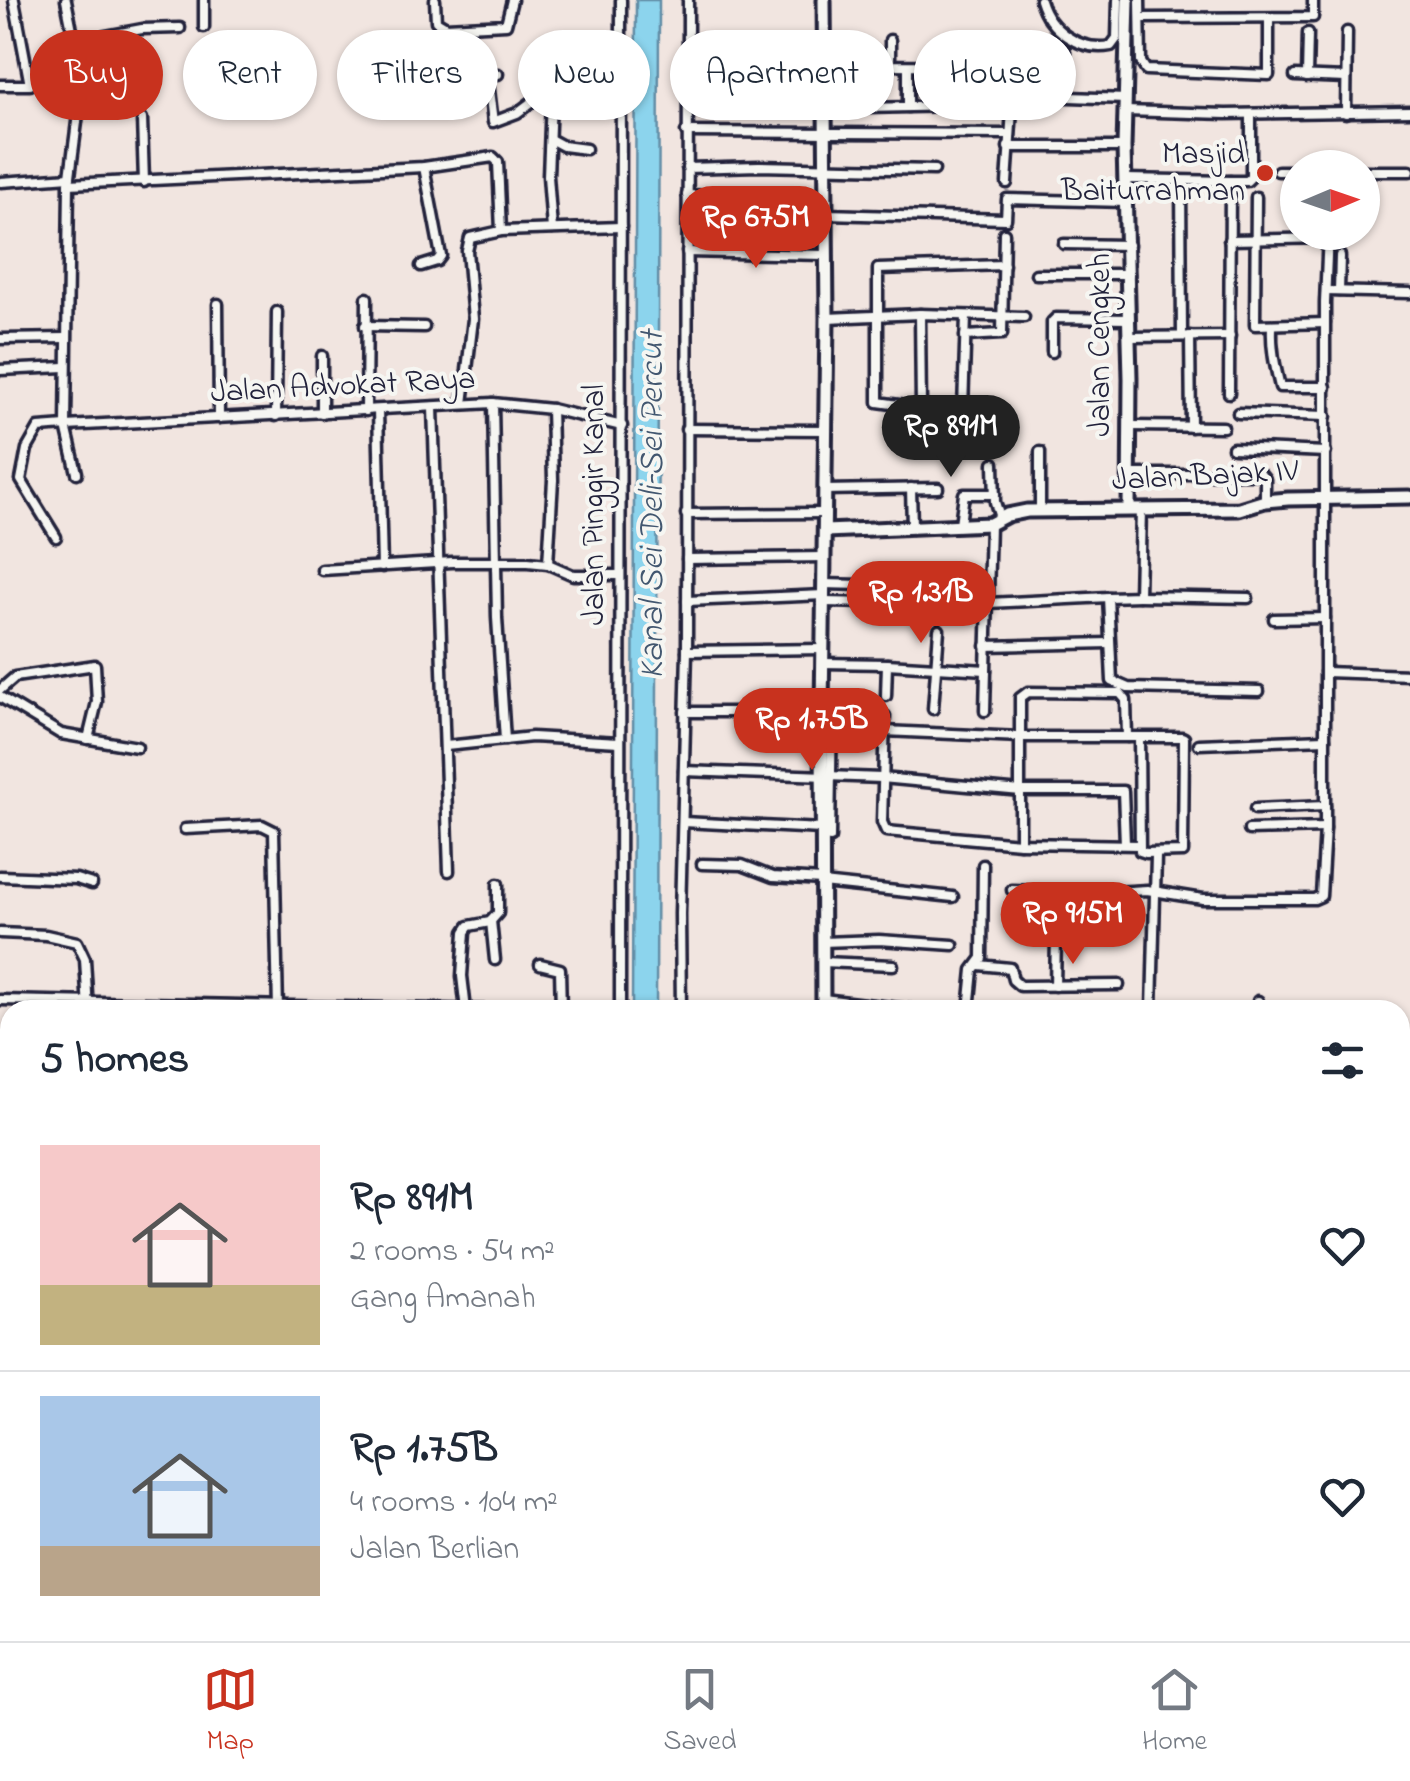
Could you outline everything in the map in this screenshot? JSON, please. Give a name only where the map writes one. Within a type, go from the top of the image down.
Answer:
[{"type":"street","points":[[0,86],[30,85],[14,0]]},
{"type":"street","points":[[66,0],[72,30]]},
{"type":"street","points":[[204,0],[204,28]]},
{"type":"street","points":[[435,0],[436,22],[446,26],[506,24],[512,0]]},
{"type":"street","name":"Jalan Pinggir Kanal","points":[[621,0],[622,30]]},
{"type":"street","points":[[687,30],[688,0]]},
{"type":"street","points":[[824,0],[824,30]]},
{"type":"street","points":[[1040,0],[1049,20],[1074,40],[1093,47],[1111,46],[1117,38],[1118,0]]},
{"type":"street","points":[[1049,0],[1049,20]]},
{"type":"street","name":"Jalan Cengkeh","points":[[1128,0],[1124,147],[1129,245],[1129,474],[1135,509]]},
{"type":"street","points":[[1140,0],[1141,62],[1146,70],[1269,75],[1269,18]]},
{"type":"street","points":[[1141,18],[1312,17],[1313,0]]},
{"type":"street","points":[[137,30],[180,28]]},
{"type":"street","points":[[1346,113],[1347,32]]},
{"type":"street","points":[[1307,77],[1308,33]]},
{"type":"street","points":[[894,65],[914,66]]},
{"type":"street","points":[[908,66],[908,106]]},
{"type":"street","points":[[1296,76],[1346,78]]},
{"type":"street","points":[[1007,183],[1014,95],[1251,114],[1410,111]]},
{"type":"street","points":[[894,106],[914,106]]},
{"type":"street","points":[[493,120],[518,112]]},
{"type":"street","points":[[1125,179],[1247,181],[1251,177],[1251,114]]},
{"type":"street","points":[[77,120],[70,181],[65,367],[66,426],[77,472]]},
{"type":"street","points":[[142,120],[144,182]]},
{"type":"street","points":[[550,120],[548,176],[552,230]]},
{"type":"street","name":"Jalan Pinggir Kanal","points":[[620,1000],[623,120]]},
{"type":"street","points":[[681,1000],[687,651],[686,120]]},
{"type":"street","points":[[823,1000],[827,710],[822,663],[827,318],[824,120]]},
{"type":"street","points":[[686,132],[1008,134]]},
{"type":"street","points":[[550,139],[586,149]]},
{"type":"street","points":[[1008,147],[1124,147]]},
{"type":"street","points":[[0,182],[144,182],[424,167],[497,158],[502,231]]},
{"type":"street","points":[[421,266],[438,261],[441,256],[424,167]]},
{"type":"street","points":[[686,168],[934,170]]},
{"type":"street","points":[[1380,171],[1410,170]]},
{"type":"street","points":[[1181,180],[1191,427]]},
{"type":"street","points":[[1230,181],[1230,392]]},
{"type":"street","points":[[687,195],[824,200]]},
{"type":"street","points":[[1256,197],[1254,323],[1258,327],[1325,322]]},
{"type":"street","points":[[824,214],[1006,220],[1007,199],[1126,202]]},
{"type":"street","points":[[463,404],[473,319],[468,242],[476,234],[502,231],[621,227]]},
{"type":"street","points":[[965,336],[1000,336],[1004,233]]},
{"type":"street","points":[[1229,240],[1280,238]]},
{"type":"street","points":[[1064,244],[1129,245]]},
{"type":"street","points":[[1012,890],[1147,890],[1216,900],[1318,898],[1324,882],[1325,828],[1327,250]]},
{"type":"street","points":[[687,252],[825,255]]},
{"type":"street","points":[[1340,256],[1340,291]]},
{"type":"street","points":[[966,316],[963,410],[878,402],[879,268],[1004,265]]},
{"type":"street","points":[[1036,274],[1129,274]]},
{"type":"street","points":[[1326,291],[1410,292]]},
{"type":"street","points":[[366,298],[366,411]]},
{"type":"street","points":[[218,304],[219,418]]},
{"type":"street","points":[[276,312],[276,416]]},
{"type":"street","points":[[827,318],[920,314],[1024,317]]},
{"type":"street","points":[[920,314],[921,408]]},
{"type":"street","points":[[1052,352],[1052,322],[1056,318],[1129,319]]},
{"type":"street","points":[[364,326],[424,327]]},
{"type":"street","points":[[1272,326],[1271,351],[1280,386],[1326,387]]},
{"type":"street","points":[[0,334],[0,338],[66,338]]},
{"type":"street","points":[[1130,337],[1230,336]]},
{"type":"street","points":[[322,356],[322,413]]},
{"type":"street","points":[[0,370],[65,367]]},
{"type":"street","points":[[493,404],[495,562],[505,740]]},
{"type":"street","name":"Jalan Advokat Raya","points":[[66,426],[493,404],[550,409],[622,426]]},
{"type":"street","points":[[433,408],[450,870]]},
{"type":"street","points":[[548,564],[550,409]]},
{"type":"street","points":[[378,410],[382,567]]},
{"type":"street","points":[[1238,414],[1326,416]]},
{"type":"street","points":[[56,538],[21,480],[37,430],[44,426],[66,426]]},
{"type":"street","points":[[1130,426],[1222,427]]},
{"type":"street","points":[[686,429],[826,430]]},
{"type":"street","points":[[1234,448],[1326,452]]},
{"type":"street","points":[[1040,452],[1040,510]]},
{"type":"street","points":[[986,712],[987,581],[995,521],[994,463]]},
{"type":"street","points":[[1129,474],[1261,474],[1265,501]]},
{"type":"street","points":[[911,488],[912,526]]},
{"type":"street","points":[[824,490],[938,488]]},
{"type":"street","points":[[960,524],[964,494],[995,494]]},
{"type":"street","name":"Jalan Bajak IV","points":[[825,531],[995,521],[1040,510],[1239,509],[1265,501],[1410,497]]},
{"type":"street","points":[[1135,509],[1140,596]]},
{"type":"street","points":[[686,514],[825,514]]},
{"type":"street","points":[[686,559],[824,557]]},
{"type":"street","points":[[322,570],[495,562],[548,564],[573,575],[619,575]]},
{"type":"street","points":[[687,601],[987,581]]},
{"type":"street","points":[[824,594],[872,603]]},
{"type":"street","points":[[988,602],[1140,596],[1248,598]]},
{"type":"street","points":[[1108,597],[1111,677],[1117,686],[1259,691]]},
{"type":"street","points":[[1274,619],[1325,618]]},
{"type":"street","points":[[933,710],[938,630]]},
{"type":"street","points":[[986,646],[1109,642]]},
{"type":"street","points":[[687,651],[823,648]]},
{"type":"street","points":[[822,663],[986,670]]},
{"type":"street","points":[[886,696],[887,664]]},
{"type":"street","points":[[88,739],[98,702],[95,665],[15,676],[0,694],[54,731],[88,739],[137,746]]},
{"type":"street","points":[[1325,672],[1410,674]]},
{"type":"street","points":[[1020,843],[1020,702],[1025,693],[1124,695],[1127,736]]},
{"type":"street","points":[[685,712],[827,710]]},
{"type":"street","points":[[885,716],[882,822],[889,833],[1020,843],[1139,845]]},
{"type":"street","points":[[884,731],[1021,737],[1139,736],[1184,738],[1186,848],[1181,852],[1140,852],[1139,736]]},
{"type":"street","points":[[446,746],[532,737],[619,742]]},
{"type":"street","points":[[1199,744],[1325,739]]},
{"type":"street","points":[[684,771],[882,778],[1021,791],[1124,792],[1125,844]]},
{"type":"street","points":[[1255,809],[1325,806]]},
{"type":"street","points":[[682,822],[826,834]]},
{"type":"street","points":[[184,829],[262,825],[274,832],[278,1000]]},
{"type":"street","points":[[1249,830],[1325,828]]},
{"type":"street","points":[[1152,1000],[1156,856]]},
{"type":"street","points":[[702,864],[742,865],[773,877],[954,897]]},
{"type":"street","points":[[971,1000],[973,970],[982,958],[983,865]]},
{"type":"street","points":[[0,876],[76,878],[92,884]]},
{"type":"street","points":[[465,1000],[465,932],[469,926],[491,921],[498,914],[498,884]]},
{"type":"street","points":[[1055,986],[1057,892]]},
{"type":"street","points":[[491,921],[495,960]]},
{"type":"street","points":[[0,933],[57,936],[77,942],[85,958],[88,1000]]},
{"type":"street","points":[[822,942],[880,940],[952,945]]},
{"type":"street","points":[[823,962],[893,966]]},
{"type":"street","points":[[540,964],[560,969],[560,1000]]},
{"type":"street","points":[[979,965],[1010,968],[1016,985],[1119,986]]},
{"type":"water","name":"Kanal Sei Deli–Sei Percut","points":[[636,0],[659,0],[656,1000],[632,1000],[636,120],[650,120],[650,30],[636,30]]},
{"type":"place","name":"Masjid Baiturrahman","points":[[1265,173]]}]
